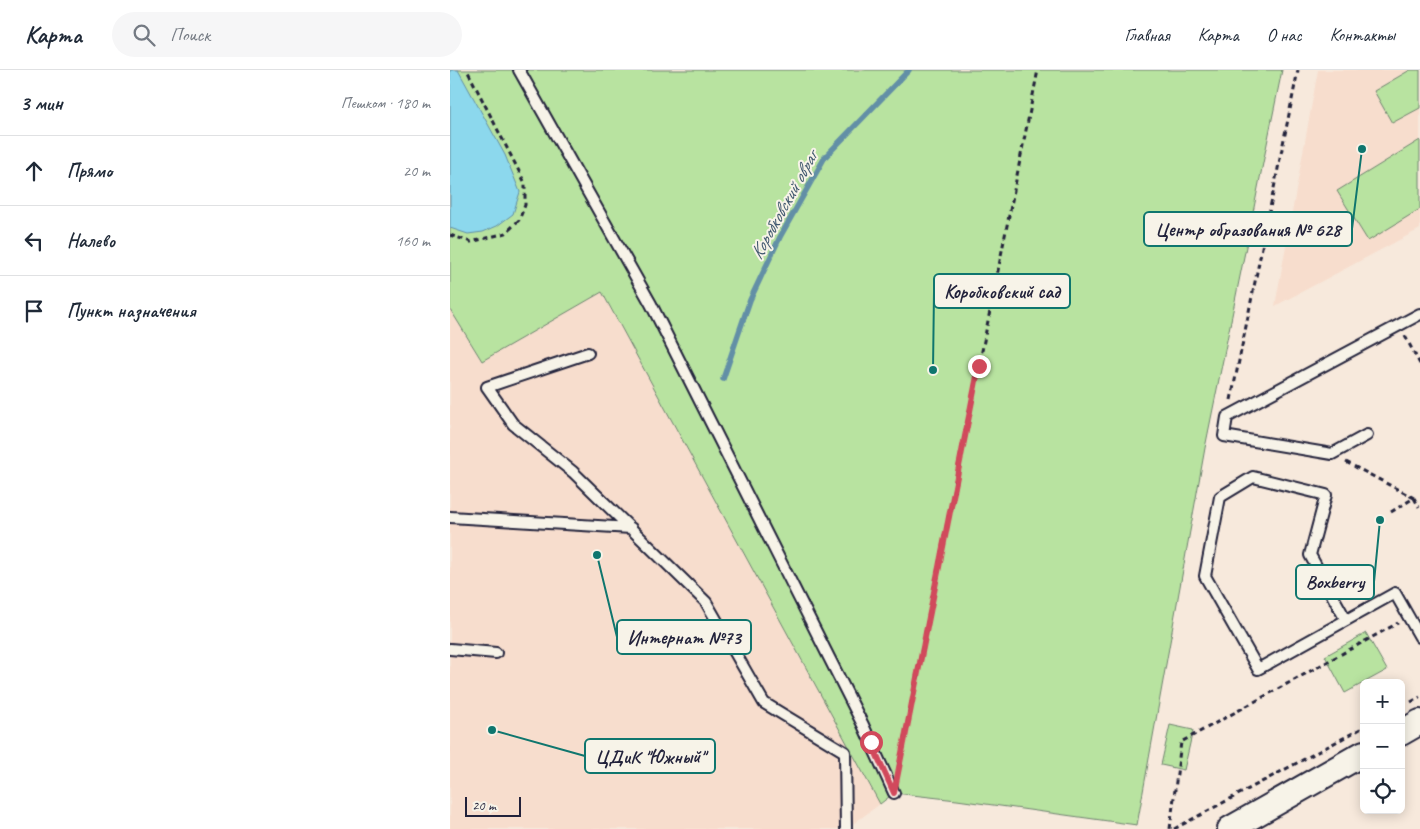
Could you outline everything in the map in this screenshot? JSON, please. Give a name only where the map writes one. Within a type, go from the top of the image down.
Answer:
[{"type":"street","points":[[1405,730],[1420,722]]},
{"type":"street","points":[[1230,829],[1360,756]]},
{"type":"lane","points":[[519,70],[651,304],[863,725],[894,793]]},
{"type":"lane","points":[[1367,435],[1332,454],[1224,436],[1227,417],[1420,314]]},
{"type":"lane","points":[[588,353],[488,387],[513,424],[573,472],[706,602],[764,703],[845,752],[846,829]]},
{"type":"lane","points":[[1346,620],[1310,555],[1326,495],[1253,477],[1220,497],[1205,576],[1258,669],[1396,593],[1420,637]]},
{"type":"lane","points":[[450,517],[631,528]]},
{"type":"lane","points":[[450,649],[496,652]]},
{"type":"path","points":[[450,235],[472,242],[506,233],[519,220],[525,205],[525,183],[468,70]]},
{"type":"path","points":[[894,793],[1038,70]]},
{"type":"path","points":[[1227,417],[1298,70]]},
{"type":"path","points":[[1399,325],[1420,364]]},
{"type":"path","points":[[1332,454],[1414,498],[1420,507]]},
{"type":"path","points":[[1391,512],[1414,498]]},
{"type":"path","points":[[1170,829],[1180,742],[1408,617]]},
{"type":"path","points":[[1174,829],[1360,729]]},
{"type":"shaded area","points":[[1318,70],[1420,70],[1420,229],[1275,306]]},
{"type":"shaded area","points":[[602,292],[880,804],[846,829],[450,829],[450,309],[482,361]]},
{"type":"green space","points":[[450,70],[1282,70],[1205,448],[1137,825],[894,793],[880,804],[602,292],[482,361],[450,309]]},
{"type":"green space","points":[[1410,70],[1420,70],[1420,108],[1392,123],[1374,91]]},
{"type":"green space","points":[[1420,140],[1420,209],[1368,241],[1337,191]]},
{"type":"green space","points":[[1366,633],[1387,670],[1371,679],[1360,679],[1360,685],[1345,693],[1325,656]]},
{"type":"green space","points":[[1170,725],[1193,730],[1184,770],[1161,765]]},
{"type":"water","points":[[450,70],[458,70],[505,155],[520,192],[513,214],[497,226],[483,232],[468,234],[450,228]]},
{"type":"waterway","name":"Коробковский овраг","points":[[723,379],[750,300],[780,237],[825,157],[909,70]]},
{"type":"place","name":"Центр образования № 628","points":[[1362,149]]},
{"type":"place","name":"Коробковский сад","points":[[933,370]]},
{"type":"place","name":"Boxberry","points":[[1380,520]]},
{"type":"place","name":"Интернат №73","points":[[597,555]]},
{"type":"place","name":"ЦДиК \"Южный\"","points":[[492,730]]},
{"type":"route","points":[[871,742],[894,793],[979,366]]}]
